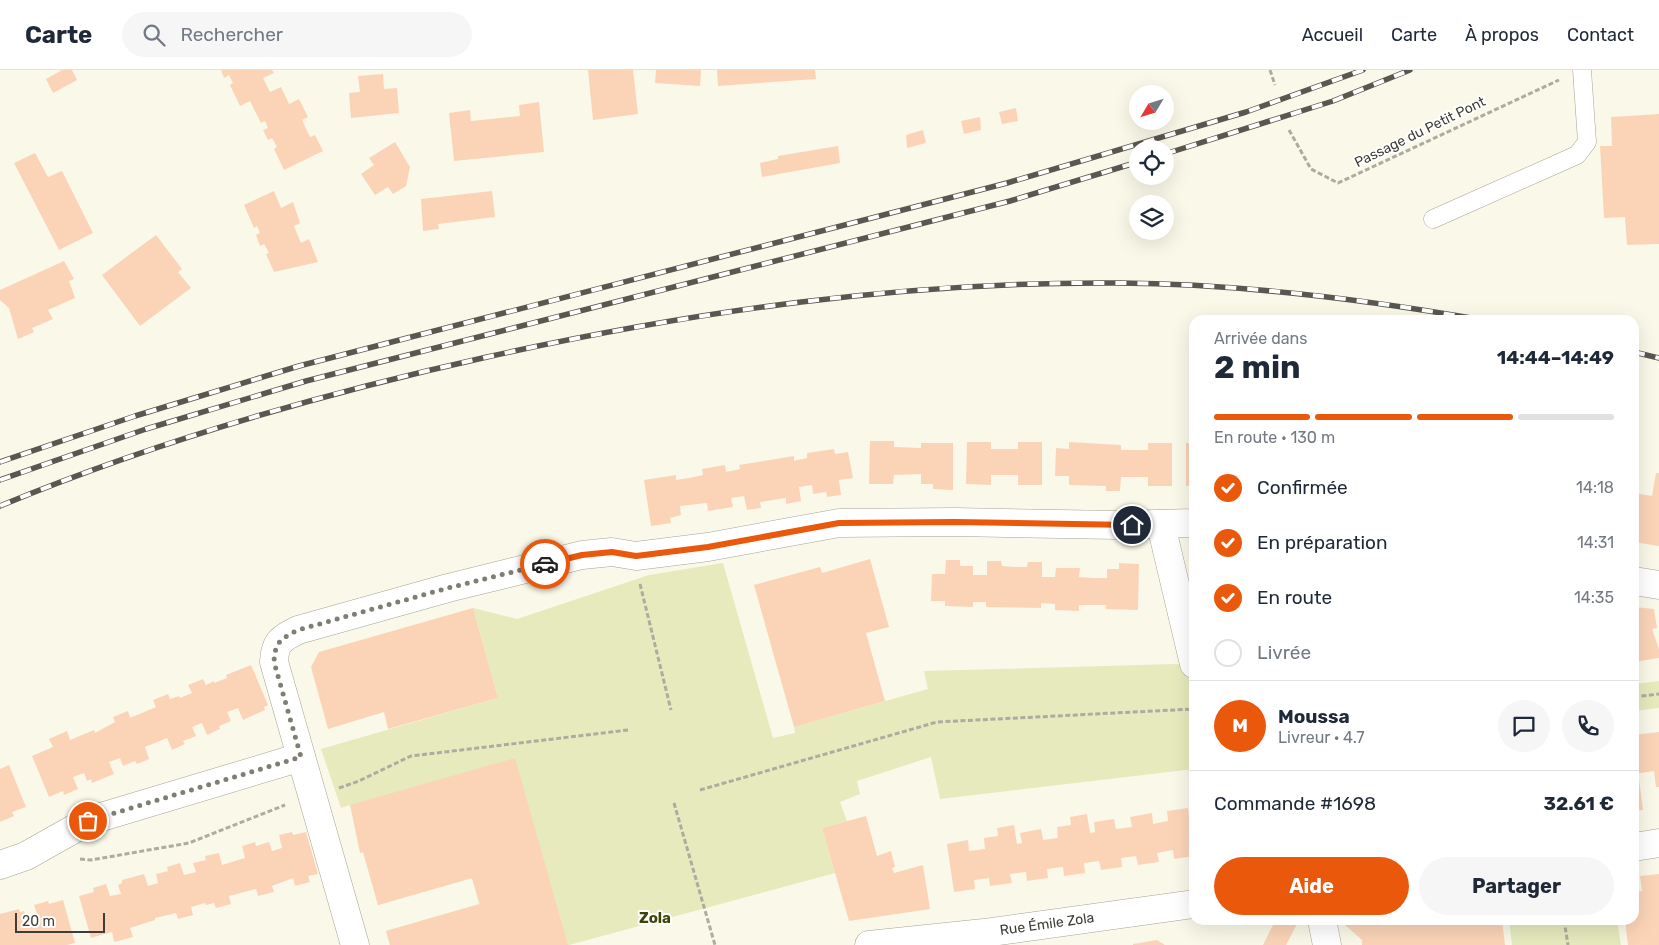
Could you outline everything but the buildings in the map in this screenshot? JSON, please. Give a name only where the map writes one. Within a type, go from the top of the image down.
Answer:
[{"type":"street","points":[[355,945],[274,662],[274,648],[282,638],[298,630],[448,588],[582,555],[612,552],[636,556],[708,547],[839,523],[955,522],[1161,525],[1189,523]]},
{"type":"street","points":[[1161,525],[1189,643]]},
{"type":"street","points":[[1639,582],[1659,584]]},
{"type":"street","points":[[0,865],[26,856],[88,821],[301,757]]},
{"type":"street","points":[[1639,846],[1659,843]]},
{"type":"street","name":"Rue Émile Zola","points":[[870,945],[984,933],[1189,905]]},
{"type":"street","points":[[1323,925],[1327,945]]},
{"type":"lane","points":[[1433,219],[1577,155],[1587,142],[1582,70]]},
{"type":"path","points":[[1270,70],[1275,85]]},
{"type":"path","name":"Passage du Petit Pont","points":[[1289,130],[1311,169],[1338,183],[1500,106],[1582,70]]},
{"type":"path","points":[[636,556],[637,573],[671,710]]},
{"type":"path","points":[[1639,696],[1659,694]]},
{"type":"path","points":[[700,790],[937,722],[1189,708]]},
{"type":"path","points":[[333,790],[359,781],[411,756],[628,730]]},
{"type":"path","points":[[73,859],[91,860],[189,843],[293,802]]},
{"type":"path","points":[[674,803],[715,945]]},
{"type":"path","points":[[1565,925],[1568,945]]},
{"type":"green space","points":[[723,563],[773,738],[795,733],[794,727],[928,689],[924,671],[1176,664],[1189,665],[1189,770],[940,799],[931,757],[857,781],[860,794],[840,802],[847,821],[822,828],[835,873],[569,945],[390,945],[386,931],[479,904],[472,878],[378,905],[350,805],[341,808],[321,749],[498,698],[473,608],[517,619],[649,575]]},
{"type":"green space","points":[[1659,681],[1659,708],[1639,710],[1639,683]]},
{"type":"green space","points":[[1510,925],[1618,925],[1621,945],[1512,945]]},
{"type":"railway","points":[[0,462],[135,416],[299,366],[1007,183],[1246,112],[1363,70]]},
{"type":"railway","points":[[1174,151],[1333,101],[1410,70]]},
{"type":"railway","points":[[0,480],[146,429],[306,381],[1010,201],[1129,165]]},
{"type":"railway","points":[[0,506],[59,482],[179,440],[301,403],[425,371],[644,326],[801,302],[960,287],[1120,283],[1211,286],[1302,294],[1393,305],[1453,315]]},
{"type":"railway","points":[[1639,353],[1659,358]]},
{"type":"way so far","points":[[88,821],[301,757],[274,662],[274,648],[282,638],[298,630],[448,588],[545,564]]},
{"type":"district","name":"Zola","points":[[655,918]]},
{"type":"route","points":[[545,564],[582,555],[612,552],[636,556],[708,547],[839,523],[955,522],[1132,525]]}]
